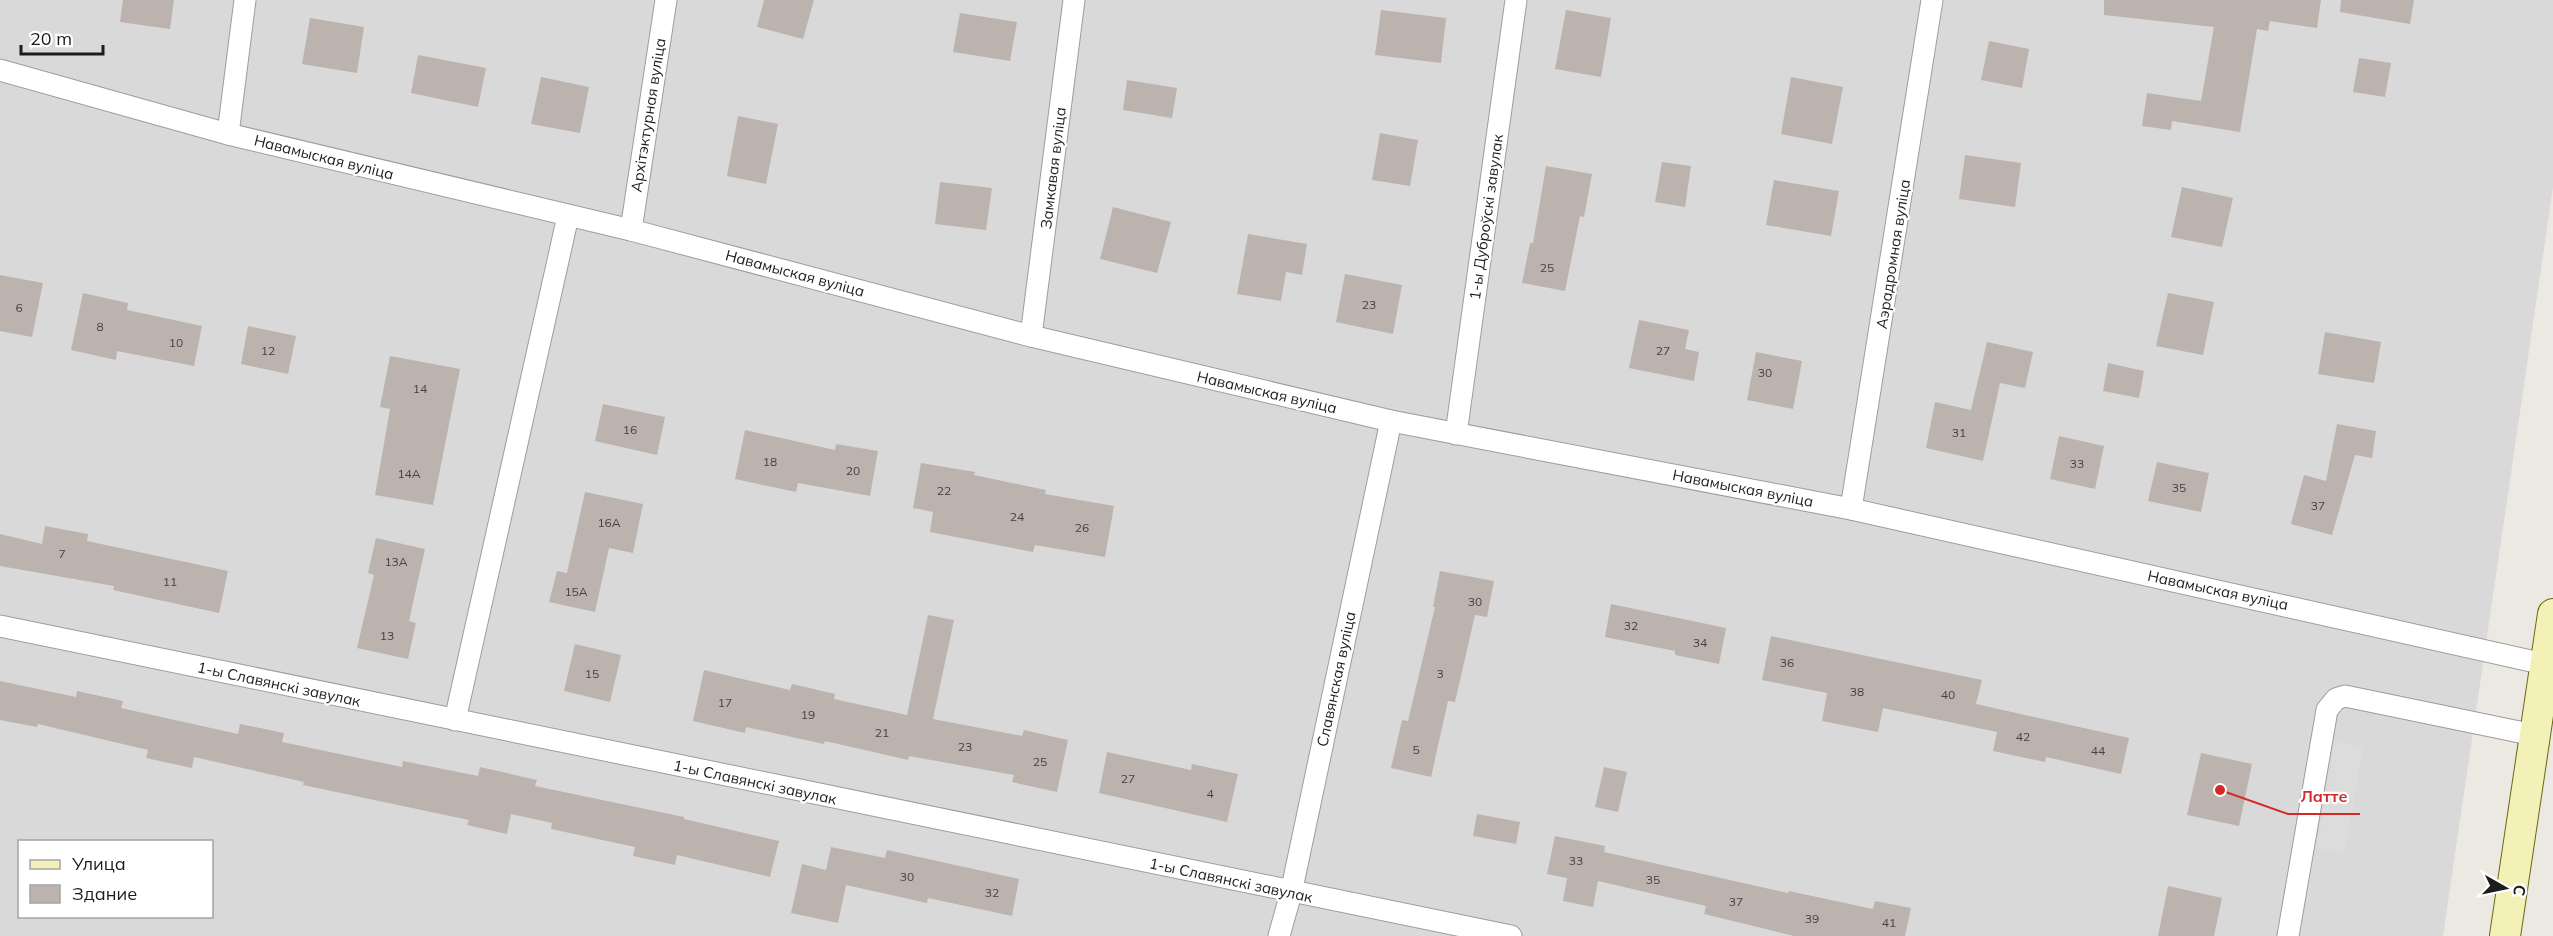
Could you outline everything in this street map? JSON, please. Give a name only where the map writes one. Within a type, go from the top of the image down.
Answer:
[{"type":"main road","points":[[2505,936],[2534,735],[2549,665],[2553,614]]},
{"type":"street","points":[[228,134],[245,0]]},
{"type":"street","name":"Архітэктурная вуліца","points":[[631,230],[666,0]]},
{"type":"street","name":"Замкавая вуліца","points":[[1031,336],[1074,0]]},
{"type":"street","name":"1-ы Дуброўскі завулак","points":[[1456,434],[1516,0]]},
{"type":"street","name":"Аэрадромная вуліца","points":[[1851,509],[1932,0]]},
{"type":"street","name":"Навамыская вуліца","points":[[0,70],[228,134],[631,230],[1031,336],[1391,421],[1851,509],[2549,665]]},
{"type":"street","points":[[455,720],[568,216]]},
{"type":"street","name":"Славянская вуліца","points":[[1279,936],[1291,893],[1391,421]]},
{"type":"street","name":"1-ы Славянскі завулак","points":[[0,626],[1291,893],[1511,936]]},
{"type":"street","points":[[2288,936],[2327,710],[2336,699],[2345,696],[2534,735]]},
{"type":"shaded area","points":[[0,0],[2553,0],[2553,187],[2443,936],[0,936]]},
{"type":"shaded area","points":[[2335,741],[2363,747],[2345,853],[2317,848]]},
{"type":"building","points":[[123,0],[174,0],[170,29],[120,22]]},
{"type":"building","points":[[764,0],[814,0],[803,39],[757,27]]},
{"type":"building","points":[[2104,0],[2321,0],[2317,28],[2270,21],[2268,31],[2257,29],[2240,132],[2172,121],[2171,130],[2142,126],[2147,93],[2201,101],[2214,27],[2104,15]]},
{"type":"building","points":[[2341,0],[2414,0],[2410,24],[2340,12]]},
{"type":"building","points":[[1381,10],[1446,18],[1441,63],[1375,55]]},
{"type":"building","points":[[1566,10],[1611,18],[1601,77],[1555,69]]},
{"type":"building","points":[[960,13],[1017,22],[1010,61],[953,52]]},
{"type":"building","points":[[310,18],[364,27],[357,73],[302,64]]},
{"type":"building","points":[[1989,41],[2029,49],[2022,88],[1981,80]]},
{"type":"building","points":[[418,55],[486,68],[478,107],[411,93]]},
{"type":"building","points":[[2359,58],[2391,63],[2385,97],[2353,92]]},
{"type":"building","points":[[541,77],[589,87],[580,133],[531,124]]},
{"type":"building","points":[[1791,77],[1843,87],[1832,144],[1781,134]]},
{"type":"building","points":[[1127,80],[1177,88],[1172,118],[1123,110]]},
{"type":"building","points":[[738,116],[778,124],[766,184],[727,176]]},
{"type":"building","points":[[1380,133],[1418,140],[1410,186],[1372,180]]},
{"type":"building","points":[[1965,155],[2021,163],[2015,207],[1959,199]]},
{"type":"building","points":[[1662,162],[1691,166],[1685,207],[1655,202]]},
{"type":"building","points":[[1546,166],[1592,174],[1584,217],[1580,216],[1565,291],[1522,283],[1530,243],[1533,243]]},
{"type":"building","points":[[1774,180],[1839,191],[1831,236],[1766,225]]},
{"type":"building","points":[[940,182],[992,188],[986,230],[935,224]]},
{"type":"building","points":[[2182,187],[2233,198],[2222,247],[2171,237]]},
{"type":"building","points":[[1113,207],[1171,222],[1157,273],[1100,259]]},
{"type":"building","points":[[1248,234],[1307,244],[1302,275],[1286,272],[1281,301],[1237,294]]},
{"type":"building","points":[[1345,274],[1402,285],[1393,334],[1336,322]]},
{"type":"building","points":[[0,275],[43,283],[32,337],[0,331]]},
{"type":"building","points":[[83,293],[128,303],[127,310],[202,326],[194,366],[117,351],[116,360],[71,350]]},
{"type":"building","points":[[2168,293],[2214,302],[2203,355],[2156,346]]},
{"type":"building","points":[[1639,320],[1689,330],[1685,349],[1699,352],[1694,381],[1629,368]]},
{"type":"building","points":[[248,326],[296,336],[288,374],[241,364]]},
{"type":"building","points":[[2325,332],[2381,342],[2374,383],[2318,374]]},
{"type":"building","points":[[1987,342],[2033,352],[2025,388],[2000,383],[1983,461],[1926,448],[1935,402],[1971,410]]},
{"type":"building","points":[[1756,352],[1802,361],[1793,409],[1747,400]]},
{"type":"building","points":[[390,356],[460,369],[433,505],[375,495],[390,409],[380,407]]},
{"type":"building","points":[[2108,363],[2144,371],[2139,398],[2103,391]]},
{"type":"building","points":[[603,404],[665,417],[657,455],[595,441]]},
{"type":"building","points":[[2337,424],[2376,431],[2372,458],[2355,455],[2332,535],[2291,524],[2304,475],[2326,481]]},
{"type":"building","points":[[745,430],[835,450],[836,444],[878,451],[870,496],[798,483],[796,492],[735,479]]},
{"type":"building","points":[[2059,436],[2104,446],[2095,489],[2050,479]]},
{"type":"building","points":[[2157,462],[2209,473],[2201,512],[2148,501]]},
{"type":"building","points":[[921,463],[975,472],[974,475],[1046,490],[1045,494],[1114,506],[1105,557],[1035,545],[1033,552],[930,532],[933,512],[913,508]]},
{"type":"building","points":[[585,492],[643,504],[633,553],[609,548],[595,612],[549,602],[557,571],[567,573]]},
{"type":"building","points":[[45,526],[88,534],[87,541],[228,571],[219,613],[113,590],[114,586],[0,566],[0,534],[42,544]]},
{"type":"building","points":[[376,538],[425,549],[409,621],[416,623],[408,659],[357,648],[374,575],[368,573]]},
{"type":"building","points":[[1440,571],[1494,581],[1487,617],[1475,615],[1455,702],[1448,701],[1431,777],[1391,768],[1402,720],[1408,721],[1435,607],[1433,607]]},
{"type":"building","points":[[1611,604],[1726,628],[1719,664],[1675,655],[1675,651],[1605,637]]},
{"type":"building","points":[[928,615],[954,620],[933,719],[1022,736],[1024,730],[1068,740],[1057,792],[1012,782],[1014,775],[909,756],[908,760],[825,741],[824,744],[746,727],[745,733],[693,721],[704,670],[790,690],[792,684],[835,694],[834,699],[907,715]]},
{"type":"building","points":[[1771,636],[1982,680],[1976,704],[2129,738],[2121,774],[2046,757],[2045,762],[1993,751],[1997,732],[1883,708],[1878,732],[1822,721],[1827,693],[1762,680]]},
{"type":"building","points":[[575,644],[621,655],[610,702],[564,691]]},
{"type":"building","points":[[0,681],[76,697],[77,691],[123,701],[121,708],[238,734],[240,724],[284,733],[282,742],[402,767],[403,761],[478,776],[480,767],[537,780],[535,786],[684,817],[684,819],[779,841],[770,877],[677,855],[675,865],[633,856],[635,847],[551,829],[552,823],[511,814],[507,834],[467,825],[469,820],[303,785],[304,782],[194,757],[192,768],[146,758],[148,750],[38,724],[37,727],[0,720]]},
{"type":"building","points":[[1107,752],[1191,770],[1192,764],[1238,774],[1227,822],[1099,793]]},
{"type":"building","points":[[2201,753],[2252,764],[2239,826],[2187,815]]},
{"type":"building","points":[[1604,767],[1627,772],[1618,812],[1595,807]]},
{"type":"building","points":[[1477,814],[1520,822],[1516,844],[1473,836]]},
{"type":"building","points":[[1555,836],[1605,846],[1604,852],[1788,893],[1789,891],[1873,909],[1875,901],[1911,908],[1905,936],[1794,936],[1704,914],[1706,906],[1598,881],[1593,907],[1563,901],[1567,878],[1547,874]]},
{"type":"building","points":[[831,847],[885,858],[887,850],[1019,879],[1012,916],[928,898],[927,903],[846,885],[838,923],[791,913],[802,864],[826,870]]},
{"type":"building","points":[[2168,886],[2222,898],[2214,936],[2158,936]]},
{"type":"place","name":"Латте","points":[[2220,790]]}]
